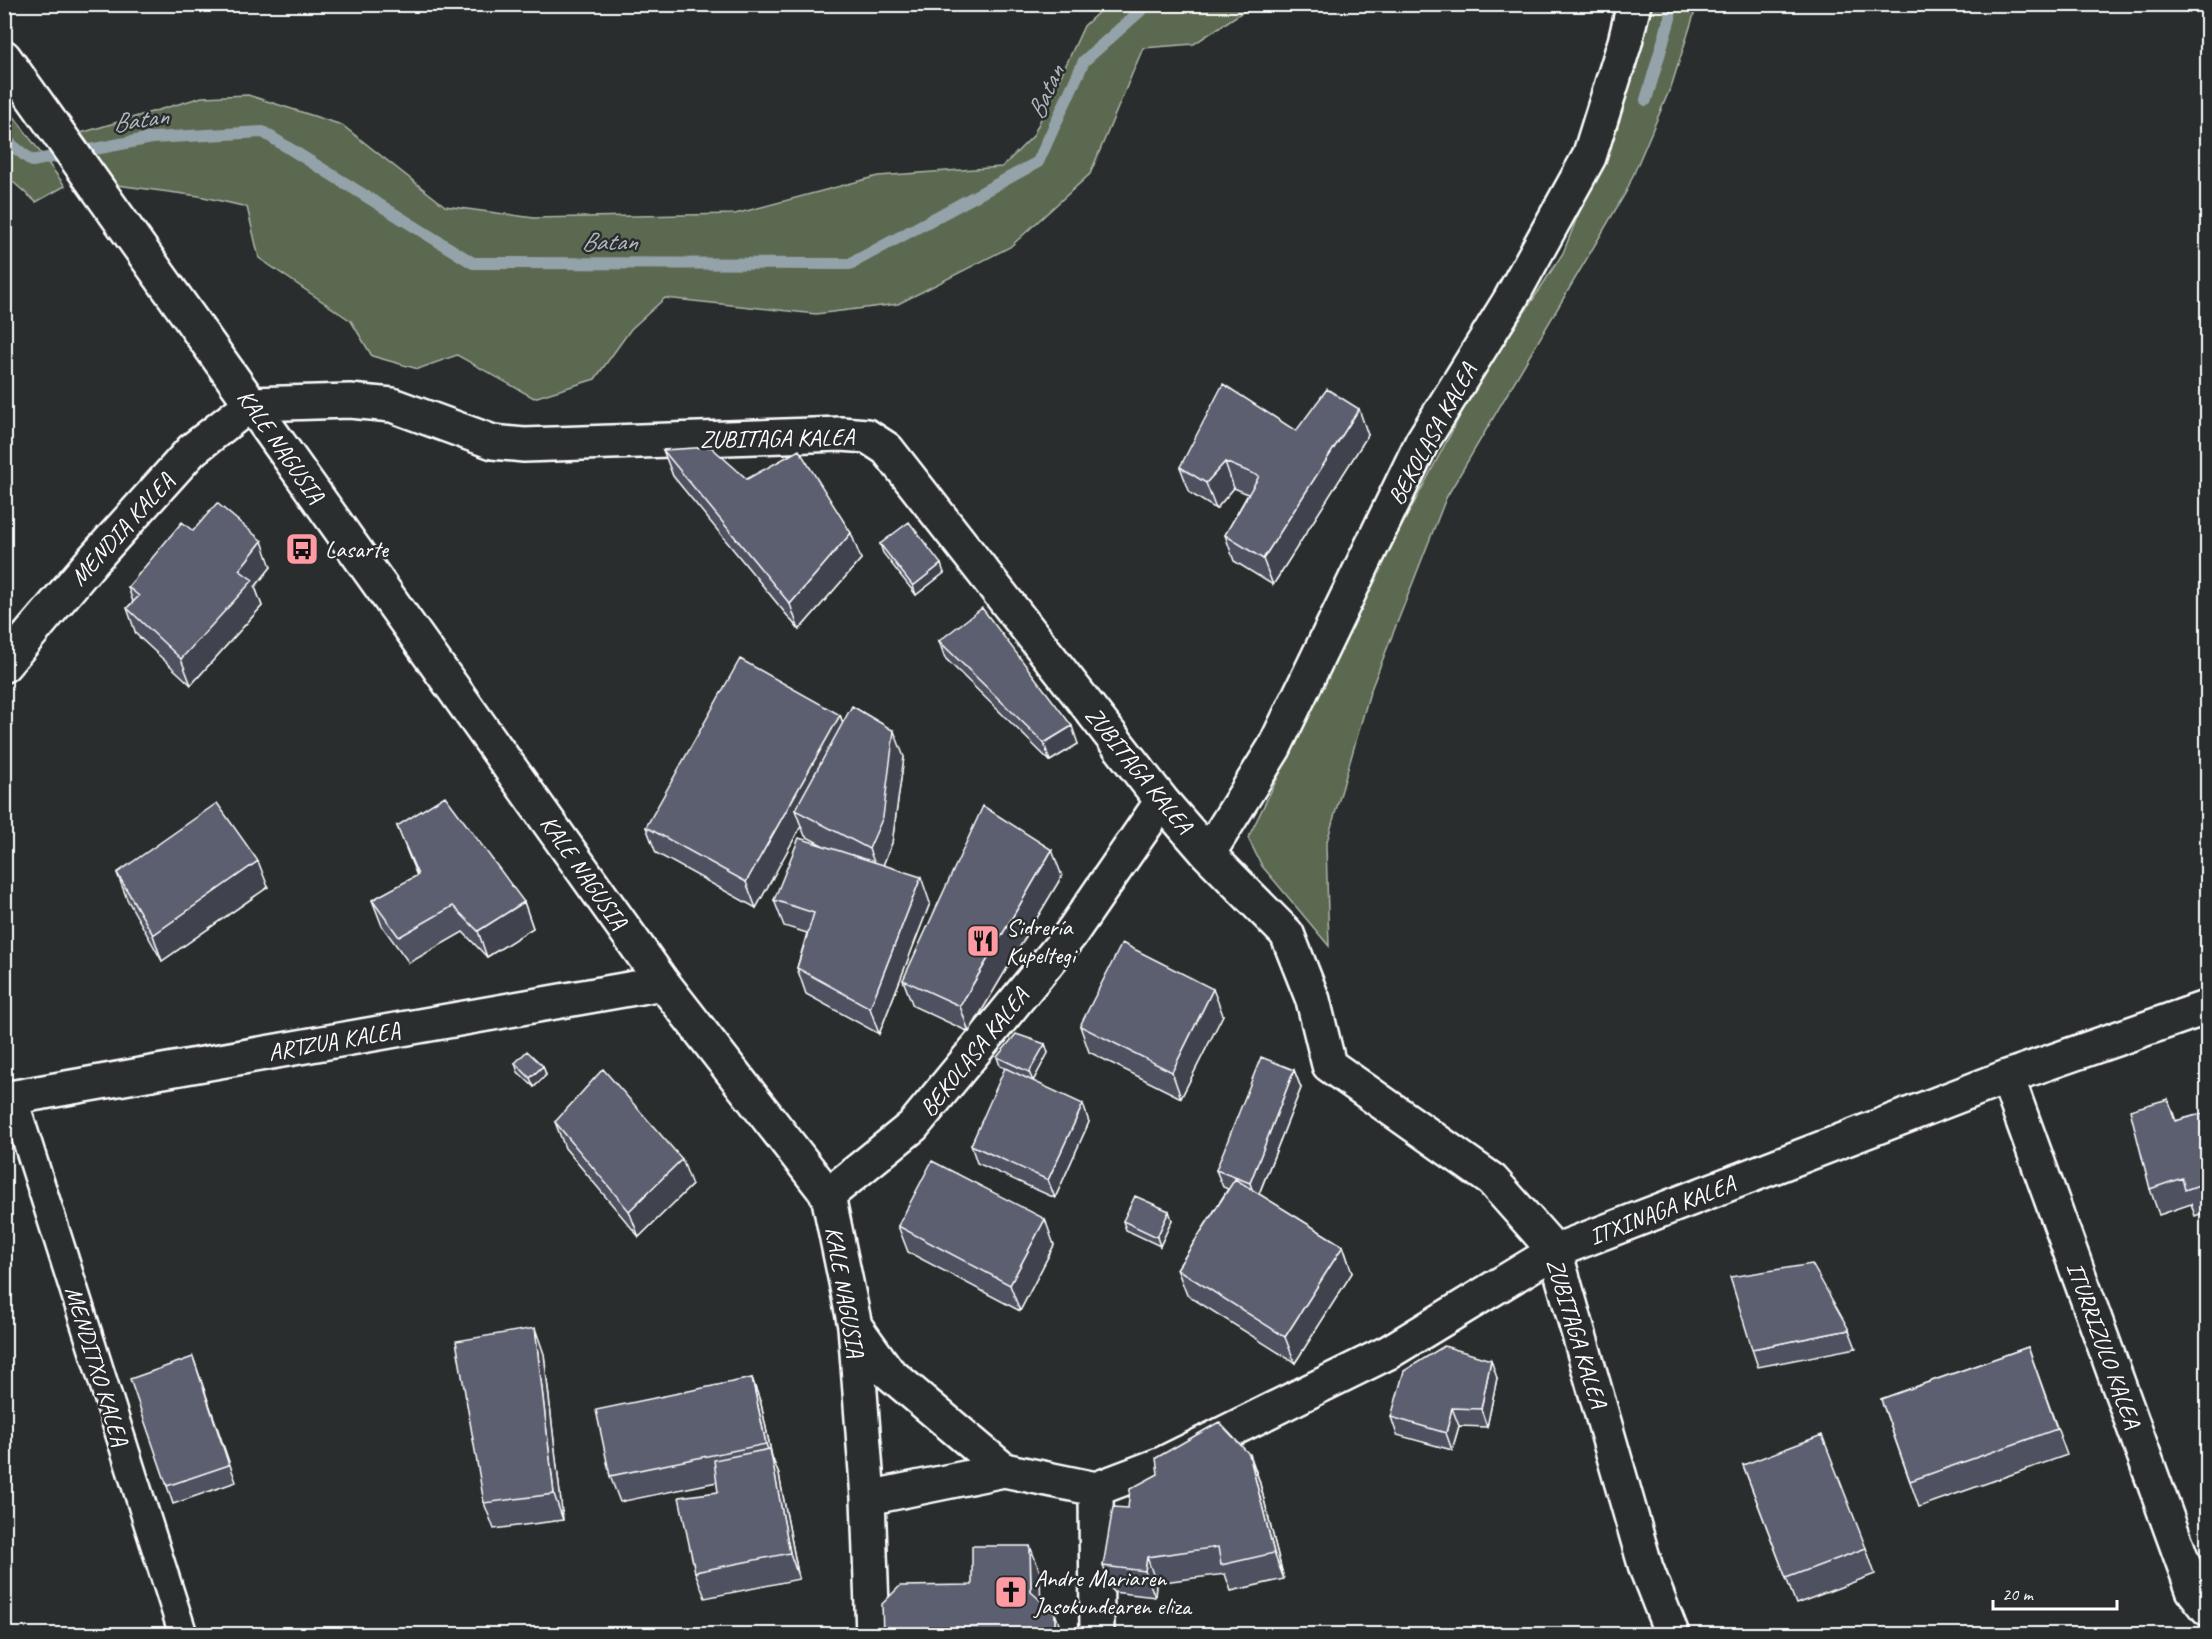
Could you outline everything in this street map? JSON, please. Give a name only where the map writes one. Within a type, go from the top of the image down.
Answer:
[{"type":"street","name":"BEKOLASA KALEA","points":[[1208,854],[1274,748],[1422,442],[1510,300],[1589,157],[1625,42],[1634,4]]},
{"type":"street","name":"KALE NAGUSIA","points":[[4,57],[94,179],[251,404],[663,983],[828,1195],[855,1326],[868,1498],[873,1635]]},
{"type":"street","name":"ZUBITAGA KALEA","points":[[251,404],[350,401],[392,405],[493,442],[524,445],[841,434],[867,436],[887,448],[1162,801],[1208,854],[1287,934],[1314,1000],[1329,1065],[1492,1180],[1555,1251],[1646,1568],[1672,1635]]},
{"type":"street","name":"MENDIA KALEA","points":[[4,665],[92,561],[192,450],[251,404]]},
{"type":"street","name":"BEKOLASA KALEA","points":[[828,1195],[913,1126],[1070,935],[1162,801]]},
{"type":"street","name":"ARTZUA KALEA","points":[[9,1098],[663,983]]},
{"type":"street","name":"ITXINAGA KALEA","points":[[1096,1489],[1162,1464],[1389,1352],[1555,1251],[2007,1077],[2208,1007]]},
{"type":"street","name":"ITURRIZULO KALEA","points":[[2007,1077],[2193,1590],[2208,1609]]},
{"type":"street","name":"MENDITXO KALEA","points":[[9,1098],[183,1635]]},
{"type":"street","points":[[855,1326],[888,1372],[1004,1470]]},
{"type":"street","points":[[868,1498],[1004,1470],[1096,1489],[1097,1635]]},
{"type":"green space","points":[[1107,4],[1253,5],[1194,44],[1143,48],[1090,174],[1010,247],[898,304],[816,314],[665,298],[631,329],[595,379],[534,398],[457,355],[418,369],[372,356],[351,321],[259,258],[247,207],[199,196],[117,185],[81,133],[202,97],[248,95],[342,125],[445,206],[534,218],[735,214],[878,176],[1002,167],[1033,136],[1084,26]]},
{"type":"green space","points":[[1648,5],[1697,5],[1672,84],[1626,192],[1446,498],[1370,692],[1326,845],[1329,946],[1262,866],[1248,838],[1394,541],[1471,395],[1563,253],[1625,97]]},
{"type":"green space","points":[[5,104],[65,186],[36,202],[5,175]]},
{"type":"building","points":[[1223,384],[1296,431],[1327,389],[1359,409],[1263,559],[1225,535],[1259,476],[1225,462],[1206,483],[1180,467]]},
{"type":"building","points":[[711,447],[747,479],[799,450],[851,533],[790,604],[663,450]]},
{"type":"building","points":[[217,503],[262,541],[239,570],[253,580],[181,659],[127,608],[139,596],[128,587],[182,522],[193,531]]},
{"type":"building","points":[[909,522],[941,564],[913,586],[880,544]]},
{"type":"building","points":[[982,608],[1072,726],[1044,743],[939,641]]},
{"type":"building","points":[[740,659],[840,715],[746,882],[646,827]]},
{"type":"building","points":[[852,706],[894,731],[883,817],[869,849],[795,810]]},
{"type":"building","points":[[445,796],[524,902],[478,931],[453,906],[399,937],[372,900],[418,875],[397,826]]},
{"type":"building","points":[[217,803],[258,861],[153,935],[117,873]]},
{"type":"building","name":"Sidrería Kupeltegi","points":[[983,806],[1052,850],[960,1006],[903,980]]},
{"type":"building","points":[[799,838],[921,877],[870,1008],[797,968],[814,913],[774,900]]},
{"type":"building","points":[[1122,943],[1213,989],[1172,1072],[1080,1026]]},
{"type":"building","points":[[1016,1034],[1045,1044],[1029,1072],[997,1057]]},
{"type":"building","points":[[527,1051],[543,1066],[530,1078],[515,1063]]},
{"type":"building","points":[[1261,1057],[1294,1070],[1250,1183],[1216,1170]]},
{"type":"building","points":[[1005,1068],[1083,1104],[1048,1180],[971,1145]]},
{"type":"building","points":[[603,1069],[682,1159],[629,1211],[555,1122]]},
{"type":"building","points":[[2168,1099],[2175,1121],[2208,1112],[2208,1182],[2185,1190],[2182,1178],[2150,1189],[2130,1110]]},
{"type":"building","points":[[932,1161],[1045,1219],[1010,1285],[898,1226]]},
{"type":"building","points":[[1235,1179],[1343,1246],[1285,1337],[1177,1269]]},
{"type":"building","points":[[1135,1196],[1169,1211],[1157,1237],[1123,1221]]},
{"type":"building","points":[[1812,1264],[1849,1330],[1752,1349],[1730,1277]]},
{"type":"building","points":[[535,1328],[554,1494],[484,1503],[456,1341]]},
{"type":"building","points":[[1444,1346],[1491,1360],[1481,1409],[1452,1408],[1446,1433],[1391,1417],[1404,1371]]},
{"type":"building","points":[[2028,1347],[2057,1429],[1910,1481],[1881,1399]]},
{"type":"building","points":[[193,1357],[229,1465],[167,1486],[130,1379]]},
{"type":"building","points":[[752,1378],[766,1444],[610,1476],[596,1410]]},
{"type":"building","points":[[1219,1422],[1249,1454],[1274,1553],[1221,1565],[1218,1547],[1147,1557],[1145,1571],[1103,1566],[1113,1507],[1128,1508],[1130,1489],[1158,1474],[1156,1458]]},
{"type":"building","points":[[1822,1435],[1866,1548],[1786,1578],[1743,1465]]},
{"type":"building","points":[[770,1449],[790,1553],[695,1572],[679,1497],[718,1492],[714,1460]]},
{"type":"building","points":[[972,1546],[1030,1546],[1031,1592],[1055,1613],[1055,1635],[883,1635],[882,1604],[900,1586],[972,1585]]},
{"type":"waterway","name":"Batan","points":[[4,139],[32,161],[152,138],[263,132],[473,263],[850,264],[1038,162],[1084,61],[1148,4]]},
{"type":"waterway","points":[[1646,100],[1670,18],[1671,4]]},
{"type":"place","name":"Lasarte","points":[[302,549]]},
{"type":"place","name":"Sidrería Kupeltegi","points":[[983,941]]},
{"type":"place","name":"Andre Mariaren Jasokundearen eliza","points":[[1011,1592]]}]
